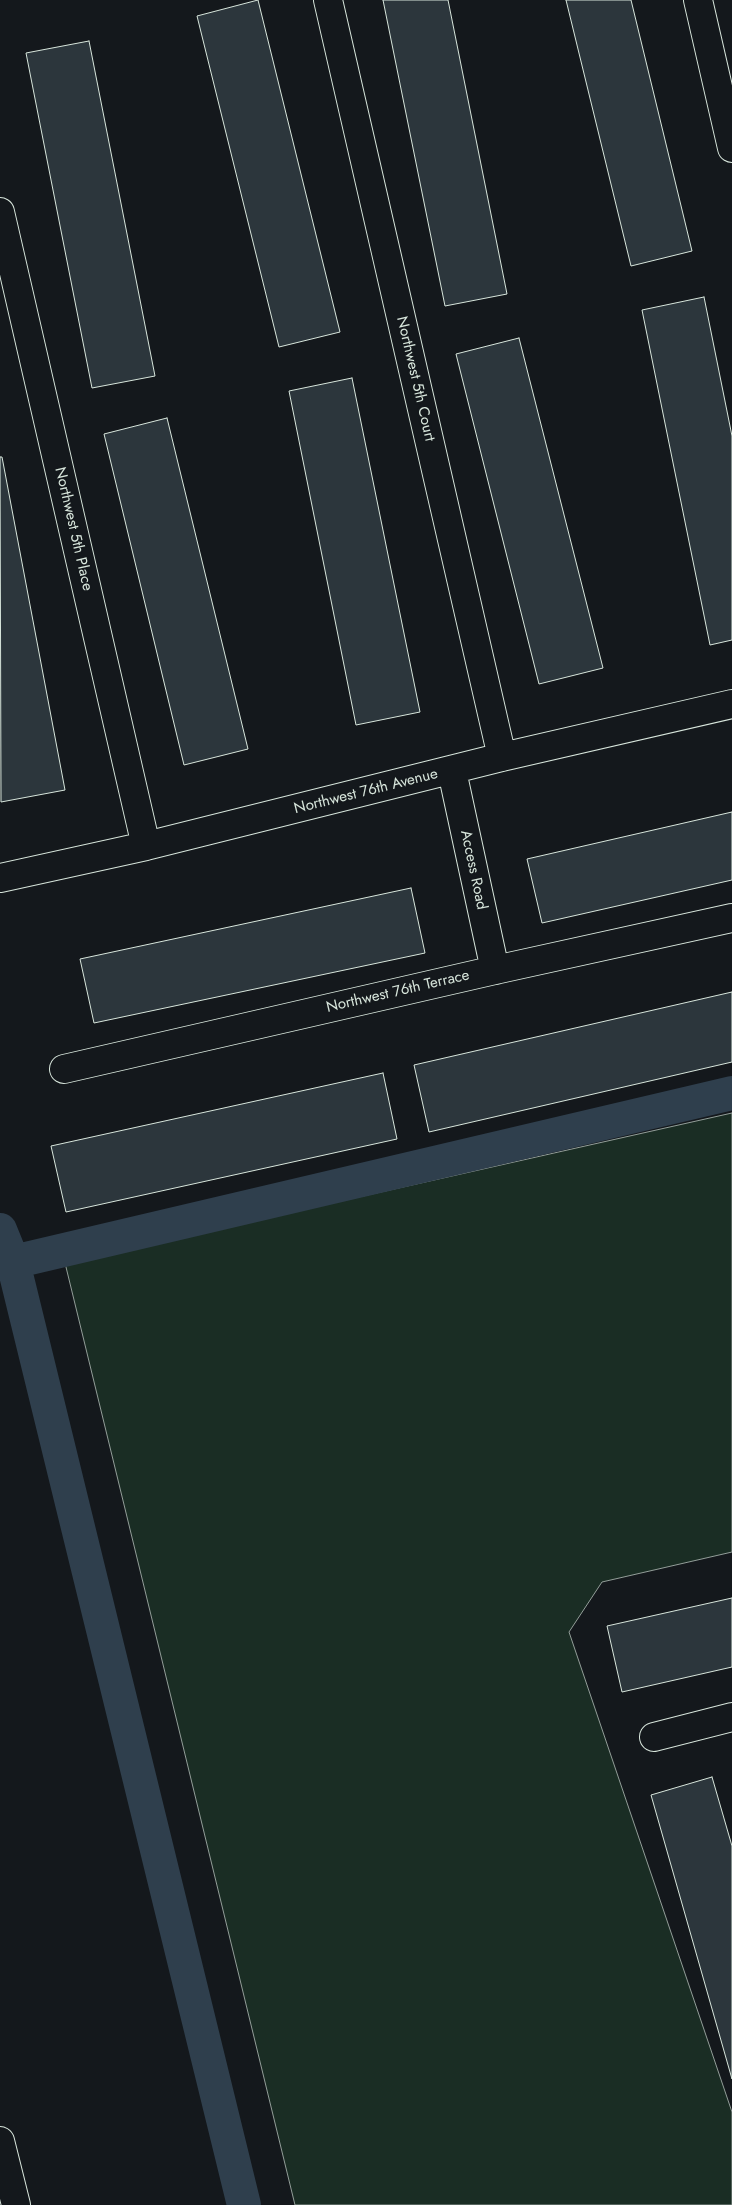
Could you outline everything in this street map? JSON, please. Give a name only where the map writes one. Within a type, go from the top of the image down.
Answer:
[{"type":"street","name":"Northwest 5th Court","points":[[328,0],[502,758]]},
{"type":"street","points":[[698,0],[732,148]]},
{"type":"street","name":"Northwest 5th Place","points":[[0,212],[146,846]]},
{"type":"street","name":"Northwest 76th Avenue","points":[[0,878],[146,846],[502,758],[732,704]]},
{"type":"street","name":"Access Road","points":[[452,771],[495,970]]},
{"type":"street","name":"Northwest 76th Terrace","points":[[64,1069],[495,970],[732,918]]},
{"type":"street","points":[[654,1737],[732,1716]]},
{"type":"street","points":[[0,2141],[16,2205]]},
{"type":"green space","points":[[732,1113],[732,1552],[602,1582],[569,1632],[732,2112],[732,2205],[295,2205],[65,1263]]},
{"type":"building","points":[[258,0],[340,332],[279,347],[197,16]]},
{"type":"building","points":[[383,0],[448,0],[507,294],[445,306]]},
{"type":"building","points":[[566,0],[631,0],[692,251],[631,266]]},
{"type":"building","points":[[89,41],[155,376],[92,388],[26,53]]},
{"type":"building","points":[[704,297],[732,436],[732,640],[710,645],[642,310]]},
{"type":"building","points":[[519,338],[603,668],[539,684],[456,354]]},
{"type":"building","points":[[352,378],[420,712],[356,725],[289,391]]},
{"type":"building","points":[[167,418],[248,749],[184,765],[104,434]]},
{"type":"building","points":[[0,457],[2,457],[65,790],[1,802]]},
{"type":"building","points":[[732,812],[732,880],[542,923],[527,859]]},
{"type":"building","points":[[411,888],[425,953],[94,1023],[80,959]]},
{"type":"building","points":[[732,992],[732,1062],[429,1132],[414,1065]]},
{"type":"building","points":[[383,1073],[397,1139],[66,1212],[51,1146]]},
{"type":"building","points":[[732,1598],[732,1667],[622,1692],[607,1626]]},
{"type":"building","points":[[712,1777],[732,1846],[732,2079],[651,1795]]},
{"type":"waterway","points":[[13,1262],[732,1093]]},
{"type":"waterway","points":[[0,1230],[13,1262],[244,2205]]}]
